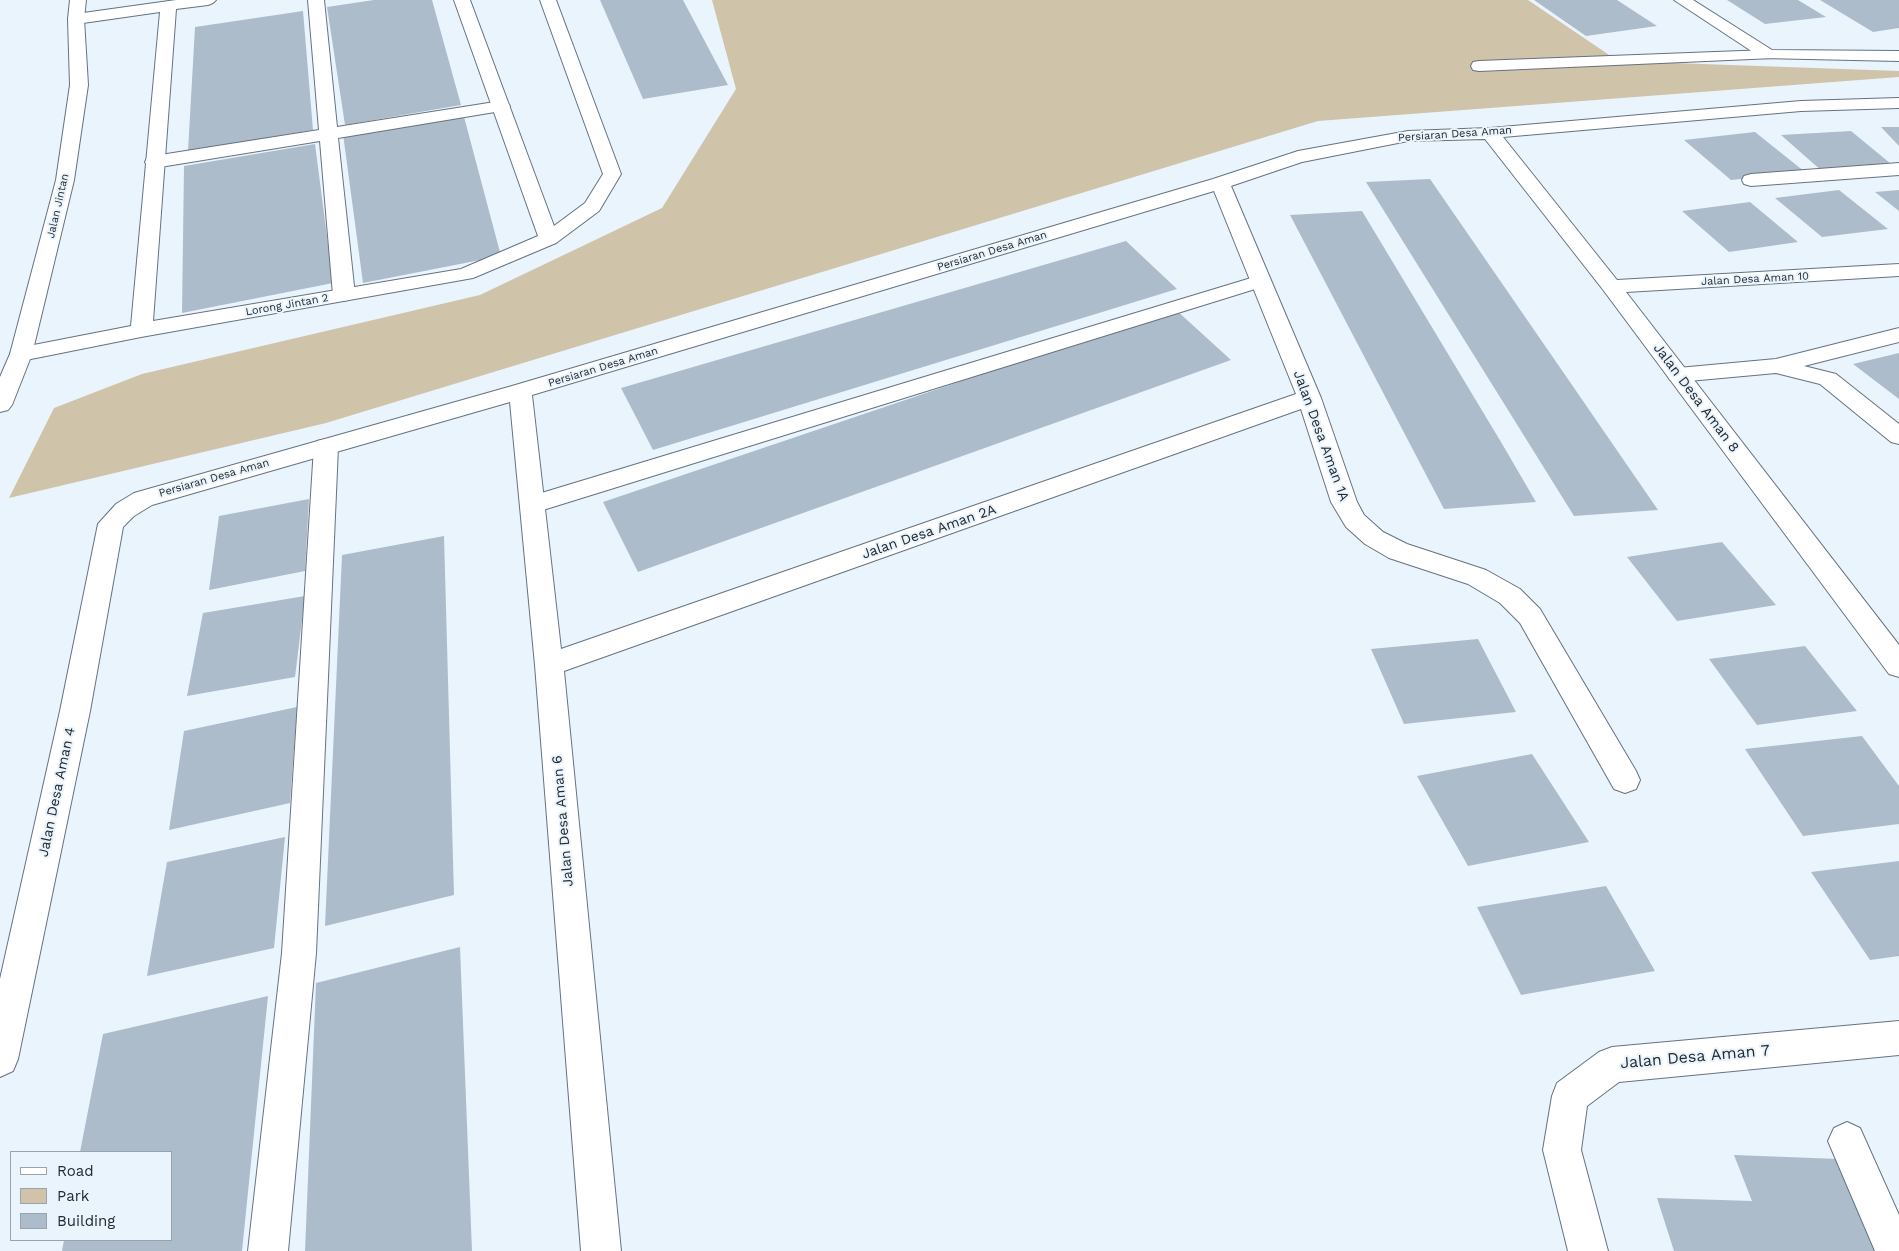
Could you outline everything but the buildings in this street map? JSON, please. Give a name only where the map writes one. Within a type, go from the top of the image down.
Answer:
[{"type":"street","points":[[77,9],[168,6],[208,0]]},
{"type":"street","points":[[316,0],[344,295]]},
{"type":"street","points":[[462,0],[548,240]]},
{"type":"street","name":"Lorong Jintan 2","points":[[20,354],[141,330],[466,274],[548,240],[592,207],[612,174],[548,0]]},
{"type":"street","points":[[1682,0],[1768,55]]},
{"type":"street","points":[[141,330],[168,6]]},
{"type":"street","name":"Jalan Jintan","points":[[0,405],[20,354],[65,180],[79,85],[77,9]]},
{"type":"street","points":[[1479,66],[1768,55],[1899,56]]},
{"type":"street","name":"Persiaran Desa Aman","points":[[111,524],[125,510],[143,499],[520,391],[1220,183],[1298,157],[1408,136],[1490,133],[1801,106],[1899,103]]},
{"type":"street","points":[[154,162],[500,106]]},
{"type":"street","name":"Jalan Desa Aman 8","points":[[1490,133],[1678,375],[1899,666]]},
{"type":"street","points":[[1751,180],[1899,169]]},
{"type":"street","name":"Jalan Desa Aman 1A","points":[[1220,183],[1309,398],[1344,502],[1355,521],[1374,538],[1398,551],[1477,578],[1510,596],[1530,616],[1625,780]]},
{"type":"street","name":"Jalan Desa Aman 10","points":[[1610,287],[1899,270]]},
{"type":"street","points":[[534,504],[1261,281]]},
{"type":"street","points":[[1678,375],[1776,366],[1899,334]]},
{"type":"street","points":[[1776,366],[1828,379],[1899,436]]},
{"type":"street","name":"Jalan Desa Aman 6","points":[[520,391],[534,504],[601,1251]]},
{"type":"street","name":"Jalan Desa Aman 2A","points":[[549,665],[1309,398]]},
{"type":"street","points":[[268,1251],[299,953],[326,447]]},
{"type":"street","name":"Jalan Desa Aman 4","points":[[0,1059],[73,720],[111,524]]},
{"type":"street","name":"Jalan Desa Aman 7","points":[[1588,1251],[1562,1150],[1570,1096],[1612,1065],[1899,1038]]},
{"type":"street","points":[[1847,1141],[1895,1251]]},
{"type":"green space","points":[[712,0],[1528,0],[1618,61],[1899,71],[1899,77],[1318,121],[326,423],[9,498],[54,408],[142,374],[480,295],[662,208],[736,89]]}]
